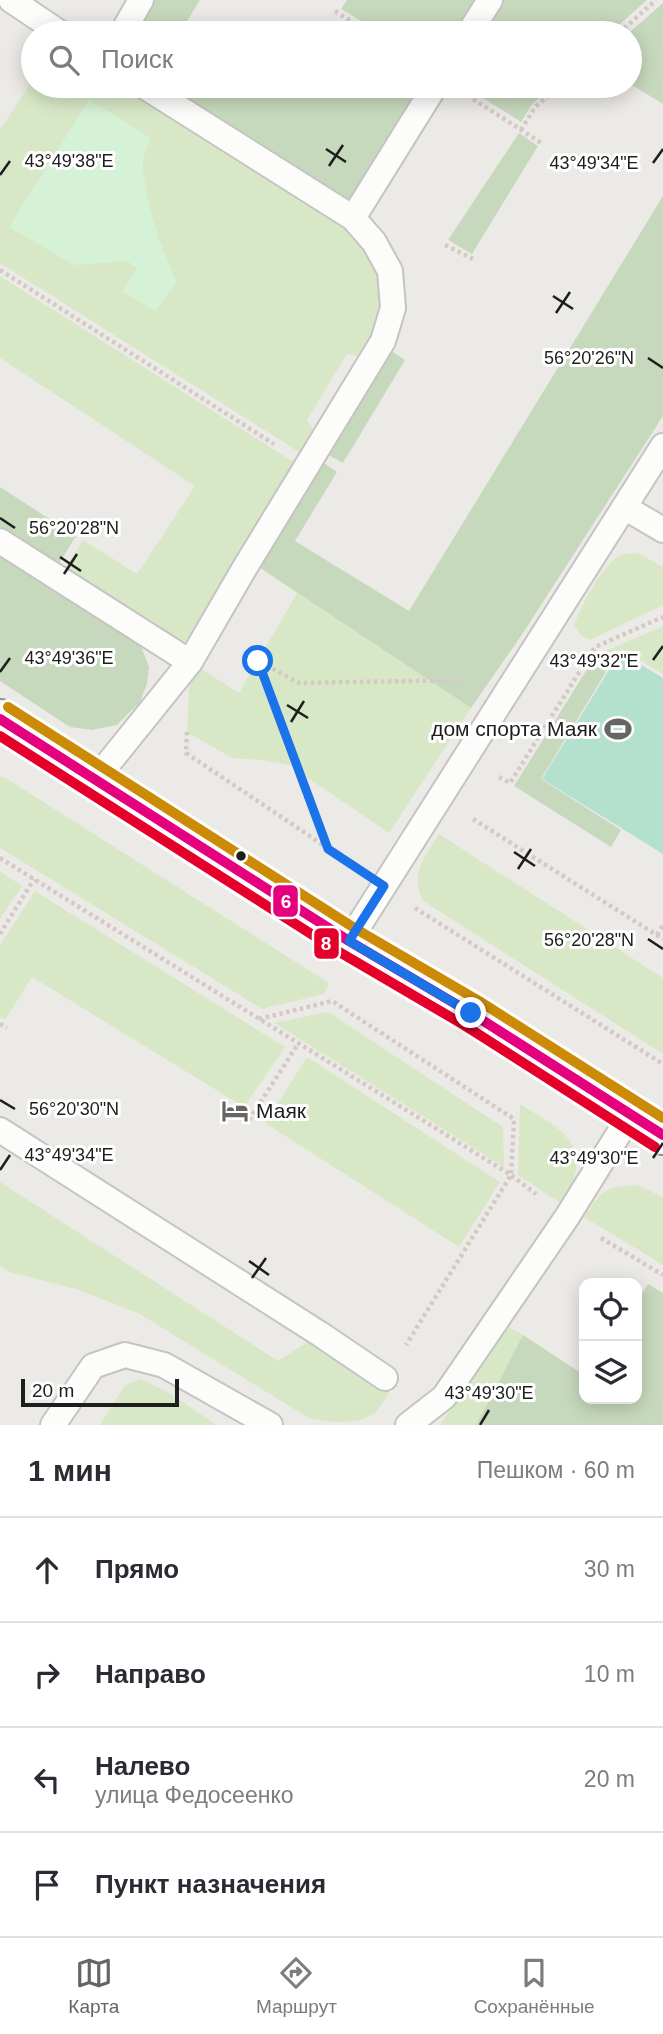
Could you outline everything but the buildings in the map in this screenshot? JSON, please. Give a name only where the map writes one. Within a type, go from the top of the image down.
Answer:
[{"type":"main road","points":[[0,719],[349,941],[471,1013],[663,1135]]},
{"type":"lane","points":[[11,0],[42,21]]},
{"type":"lane","points":[[129,21],[141,0]]},
{"type":"lane","points":[[477,21],[490,0]]},
{"type":"lane","points":[[95,780],[190,662],[383,341],[393,308],[390,271],[374,242],[352,218],[163,98]]},
{"type":"lane","points":[[352,218],[427,98]]},
{"type":"lane","points":[[349,941],[384,886],[445,802],[516,679],[663,446]]},
{"type":"lane","points":[[624,507],[663,530]]},
{"type":"lane","points":[[0,541],[190,662]]},
{"type":"lane","points":[[426,1425],[567,1217],[631,1114]]},
{"type":"lane","points":[[0,1129],[385,1378]]},
{"type":"lane","points":[[53,1425],[93,1366],[125,1355],[164,1365],[270,1425]]},
{"type":"lane","points":[[408,1425],[444,1397]]},
{"type":"path","points":[[632,21],[656,0]]},
{"type":"path","points":[[335,11],[351,21]]},
{"type":"path","points":[[472,98],[543,144]]},
{"type":"path","points":[[521,130],[535,107],[546,98]]},
{"type":"path","points":[[446,245],[473,259]]},
{"type":"path","points":[[0,270],[309,466]]},
{"type":"path","points":[[328,849],[258,661],[299,683],[516,679]]},
{"type":"path","points":[[190,662],[186,753],[394,895],[663,1064]]},
{"type":"path","points":[[445,802],[663,939]]},
{"type":"path","points":[[0,858],[511,1175],[567,1217],[663,1275]]},
{"type":"path","points":[[0,934],[34,879]]},
{"type":"path","points":[[657,935],[663,925]]},
{"type":"path","points":[[259,1019],[332,1001],[514,1119],[511,1175],[385,1378]]},
{"type":"path","points":[[0,1024],[6,1028]]},
{"type":"path","points":[[249,1120],[298,1044]]},
{"type":"green space","points":[[147,0],[200,0],[187,21],[134,21]]},
{"type":"green space","points":[[347,0],[486,0],[473,21],[361,21],[341,9]]},
{"type":"green space","points":[[496,0],[647,0],[623,21],[482,21]]},
{"type":"green space","points":[[663,3],[663,104],[642,91],[642,22]]},
{"type":"green space","points":[[21,98],[153,98],[349,222],[387,275],[387,308],[367,357],[347,354],[307,420],[319,438],[307,457],[0,263],[0,130]]},
{"type":"green space","points":[[171,98],[423,98],[352,211]]},
{"type":"green space","points":[[483,98],[539,98],[521,122]]},
{"type":"green space","points":[[89,100],[151,138],[142,161],[147,198],[160,242],[177,283],[155,311],[123,292],[137,268],[127,261],[74,265],[9,227]]},
{"type":"green space","points":[[519,133],[538,146],[472,254],[448,240]]},
{"type":"green space","points":[[663,196],[663,416],[521,636],[471,708],[253,563],[318,459],[337,472],[295,541],[409,611]]},
{"type":"green space","points":[[0,276],[300,466],[191,640],[173,642],[61,574],[83,540],[137,574],[195,486],[0,358]]},
{"type":"green space","points":[[384,346],[405,360],[343,463],[321,451]]},
{"type":"green space","points":[[0,487],[76,536],[55,570],[0,536]]},
{"type":"green space","points":[[0,548],[122,626],[141,646],[149,667],[147,684],[140,702],[117,725],[92,730],[70,727],[0,681]]},
{"type":"green space","points":[[638,553],[663,567],[663,605],[590,640],[582,636],[574,626],[600,575],[621,555]]},
{"type":"green space","points":[[250,560],[471,708],[389,833],[289,765],[232,758],[187,732],[190,662],[239,693],[297,593]]},
{"type":"green space","points":[[663,626],[663,674],[621,649],[606,672],[591,663],[603,652]]},
{"type":"green space","name":"дом спорта Маяк","points":[[620,652],[663,678],[663,854],[542,779]]},
{"type":"green space","points":[[591,663],[606,672],[541,779],[621,830],[611,847],[514,786]]},
{"type":"green space","points":[[0,777],[4,777],[329,983],[324,994],[262,1009],[0,848]]},
{"type":"green space","points":[[439,834],[663,978],[663,1054],[423,901],[419,891],[418,874],[424,858]]},
{"type":"green space","points":[[0,871],[22,886],[0,919]]},
{"type":"green space","points":[[35,891],[285,1047],[244,1107],[32,977],[5,1020],[0,1017],[0,945]]},
{"type":"green space","points":[[328,1012],[503,1127],[504,1167],[274,1023]]},
{"type":"green space","points":[[307,1057],[500,1182],[459,1247],[265,1123]]},
{"type":"green space","points":[[520,1104],[563,1133],[575,1152],[577,1164],[574,1178],[560,1203],[518,1175]]},
{"type":"green space","points":[[0,1182],[278,1361],[320,1334],[394,1384],[378,1410],[369,1417],[344,1422],[309,1418],[138,1313],[76,1289],[10,1272],[0,1266]]},
{"type":"green space","points":[[637,1185],[663,1197],[663,1265],[584,1217],[605,1192],[618,1187]]},
{"type":"green space","points":[[648,1284],[663,1293],[663,1425],[476,1425],[523,1335],[579,1372],[579,1404],[642,1404],[642,1293]]},
{"type":"green space","points":[[507,1326],[523,1335],[476,1425],[440,1425]]},
{"type":"green space","points":[[141,1379],[173,1395],[216,1425],[100,1425],[125,1385]]},
{"type":"transit line","points":[[8,707],[356,929],[479,1001],[663,1118]]},
{"type":"transit line","name":"6","points":[[0,719],[349,941],[471,1013],[663,1135]]},
{"type":"transit line","name":"8","points":[[0,736],[341,953],[464,1025],[655,1147]]},
{"type":"place","name":"дом спорта Маяк","points":[[618,729]]},
{"type":"place","name":"Маяк","points":[[235,1111]]},
{"type":"route","points":[[258,661],[328,849],[384,886],[349,941],[471,1013]]}]
